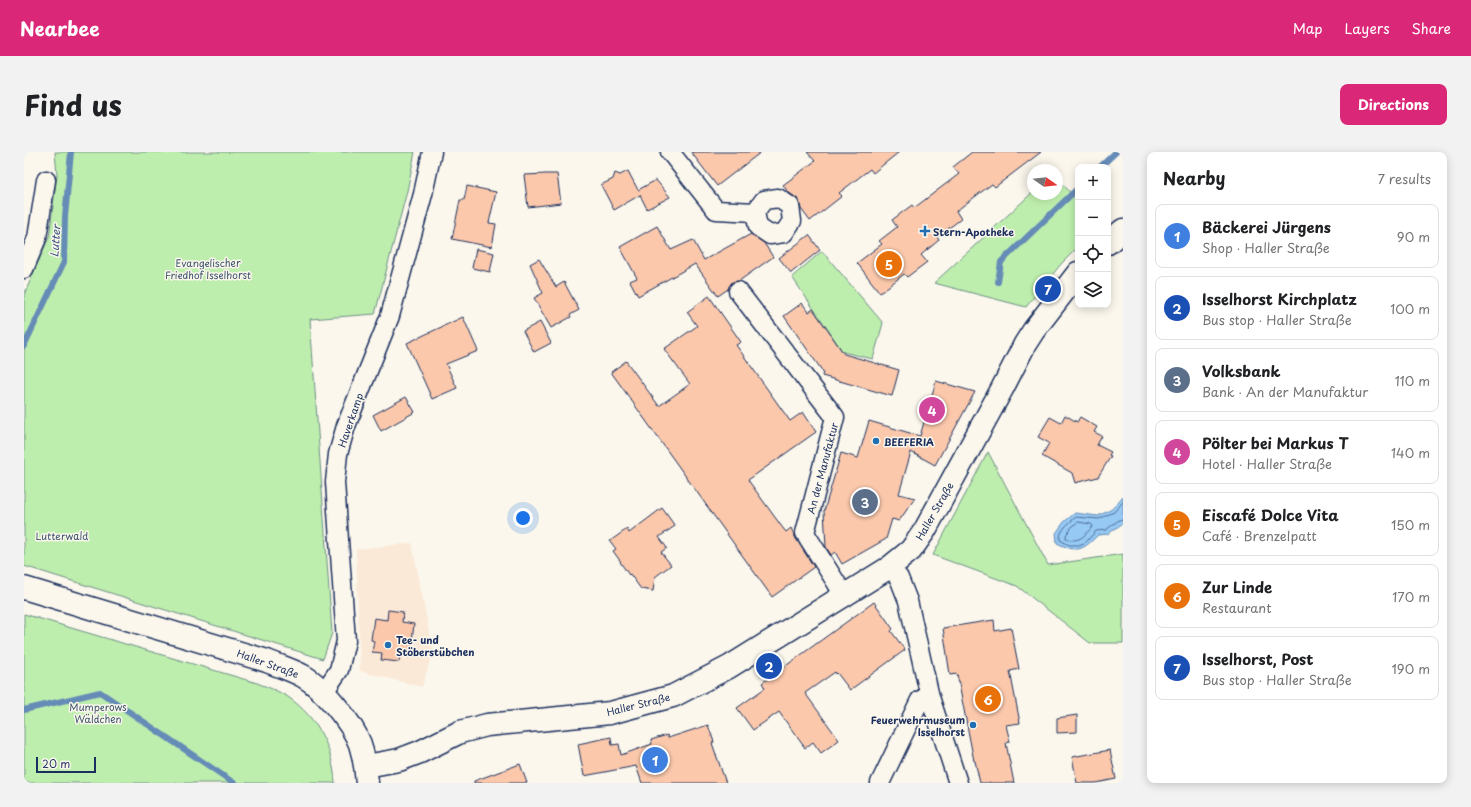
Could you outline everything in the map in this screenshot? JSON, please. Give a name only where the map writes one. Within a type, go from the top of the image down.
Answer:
[{"type":"street","name":"Haverkamp","points":[[324,692],[339,670],[346,641],[335,482],[338,454],[346,426],[390,316],[423,194],[432,152]]},
{"type":"street","points":[[670,152],[716,210],[755,212]]},
{"type":"street","points":[[24,269],[37,238],[46,180]]},
{"type":"street","points":[[1111,240],[1123,230]]},
{"type":"street","name":"Haller Straße","points":[[24,588],[267,660],[304,677],[324,692],[340,711],[359,742],[367,774],[420,752],[460,732],[487,725],[610,713],[673,696],[729,668],[890,566],[911,550],[925,530],[999,396],[1025,344],[1075,277]]},
{"type":"street","name":"An der Manufaktur","points":[[738,291],[835,417],[805,533],[844,595]]},
{"type":"street","points":[[890,566],[898,578],[908,601],[930,697],[958,783]]},
{"type":"street","points":[[880,783],[920,700],[930,697]]},
{"type":"shaded area","points":[[412,543],[433,651],[422,687],[360,671],[356,549]]},
{"type":"green space","name":"Evangelischer Friedhof Isselhorst","points":[[55,152],[415,152],[407,191],[375,314],[310,319],[332,633],[323,659],[24,566],[24,295],[49,237],[57,175]]},
{"type":"green space","points":[[1063,184],[1075,198],[1075,250],[1061,264],[1026,307],[934,283],[1027,198],[1027,200],[1063,200]]},
{"type":"green space","points":[[822,251],[883,323],[873,359],[843,352],[792,277]]},
{"type":"green space","points":[[988,452],[1048,565],[1123,554],[1123,643],[1090,643],[1017,586],[933,555]]},
{"type":"green space","name":"Mumperows Wäldchen","points":[[24,614],[257,683],[288,697],[307,714],[322,734],[331,758],[335,783],[24,783]]},
{"type":"water","points":[[1123,496],[1123,523],[1108,534],[1098,535],[1088,544],[1079,549],[1070,548],[1057,543],[1056,533],[1064,522],[1075,513],[1098,516],[1112,509]]},
{"type":"building","points":[[691,152],[761,152],[717,186]]},
{"type":"building","points":[[807,152],[899,152],[873,173],[870,169],[839,193],[842,196],[810,221],[801,209],[799,200],[788,192],[783,185],[815,161]]},
{"type":"building","points":[[972,152],[1041,152],[995,187],[992,184],[956,211],[961,219],[937,237],[939,240],[921,255],[927,262],[907,277],[904,274],[880,293],[857,263],[882,244],[879,241],[897,227],[892,220],[912,205],[914,208],[959,174],[953,167]]},
{"type":"building","points":[[628,171],[638,190],[656,180],[670,197],[647,209],[640,195],[614,210],[601,185],[613,179],[615,173],[620,175]]},
{"type":"building","points":[[557,174],[561,203],[528,207],[524,175]]},
{"type":"building","points":[[467,186],[496,192],[489,223],[496,224],[492,247],[452,239],[460,200],[464,200]]},
{"type":"building","points":[[657,226],[671,250],[693,240],[704,260],[751,234],[764,243],[773,257],[739,281],[732,282],[728,289],[718,296],[695,264],[638,296],[630,281],[637,278],[620,247]]},
{"type":"building","points":[[809,235],[820,250],[791,273],[779,258]]},
{"type":"building","points":[[476,249],[494,253],[490,272],[472,268]]},
{"type":"building","points":[[539,259],[556,287],[564,282],[579,310],[570,315],[571,317],[551,328],[534,298],[543,293],[530,264]]},
{"type":"building","points":[[709,296],[741,342],[736,345],[790,421],[803,412],[816,432],[748,480],[786,532],[791,528],[796,539],[814,567],[772,597],[611,372],[626,361],[659,406],[690,384],[664,349],[697,326],[687,312]]},
{"type":"building","points":[[802,303],[809,312],[813,309],[844,354],[899,370],[892,396],[822,376],[823,372],[784,316]]},
{"type":"building","points":[[463,317],[478,351],[446,364],[457,388],[432,399],[407,343]]},
{"type":"building","points":[[540,322],[551,343],[534,352],[523,331]]},
{"type":"building","points":[[936,381],[975,392],[935,465],[911,452],[899,494],[915,498],[899,521],[892,519],[886,539],[842,564],[835,552],[831,555],[826,547],[824,511],[841,453],[858,458],[869,421],[920,436]]},
{"type":"building","points":[[406,397],[415,412],[381,431],[373,415]]},
{"type":"building","points":[[1065,415],[1077,422],[1080,417],[1097,427],[1094,432],[1102,436],[1097,445],[1111,452],[1109,455],[1111,456],[1098,477],[1075,483],[1072,473],[1042,456],[1049,443],[1038,437],[1050,417],[1061,423]]},
{"type":"building","points":[[662,508],[675,526],[659,537],[667,548],[661,552],[671,565],[655,577],[653,591],[641,589],[620,562],[613,551],[616,549],[610,541],[627,529],[629,533]]},
{"type":"building","points":[[874,602],[893,629],[891,631],[905,650],[850,690],[835,672],[805,693],[839,740],[821,753],[813,742],[805,748],[779,712],[753,730],[737,708],[765,688],[762,683]]},
{"type":"building","points":[[388,610],[403,612],[402,622],[414,624],[410,657],[400,656],[399,662],[381,660],[382,653],[372,652],[374,641],[371,640],[374,618],[387,620]]},
{"type":"building","points":[[994,620],[995,631],[1011,628],[1019,669],[1010,671],[1020,723],[1006,725],[1010,742],[1006,743],[1014,783],[980,783],[974,761],[957,674],[950,675],[943,628]]},
{"type":"building","points":[[1077,715],[1077,732],[1057,733],[1057,718]]},
{"type":"building","points":[[708,725],[714,742],[712,743],[726,783],[642,783],[636,766],[584,776],[578,744],[611,737],[612,745],[619,744],[621,755],[652,744],[651,740],[667,735],[668,738]]},
{"type":"building","points":[[1110,750],[1116,779],[1096,783],[1077,783],[1072,757]]},
{"type":"building","points":[[520,764],[527,783],[474,783],[474,781]]},
{"type":"waterway","name":"Lutter","points":[[24,346],[64,262],[65,217],[71,152]]},
{"type":"waterway","points":[[1103,164],[1116,152]]},
{"type":"waterway","points":[[998,282],[1001,262],[1075,191]]},
{"type":"waterway","points":[[24,710],[100,692],[234,783]]},
{"type":"place","name":"Stern-Apotheke","points":[[925,231]]},
{"type":"place","name":"Eiscafé Dolce Vita","points":[[889,264]]},
{"type":"place","name":"Isselhorst, Post","points":[[1048,289]]},
{"type":"place","name":"Pölter bei Markus T","points":[[932,410]]},
{"type":"place","name":"BEEFERIA","points":[[876,441]]},
{"type":"place","name":"Volksbank","points":[[865,502]]},
{"type":"place","name":"Tee- und Stöberstübchen","points":[[388,645]]},
{"type":"place","name":"Isselhorst Kirchplatz","points":[[769,666]]},
{"type":"place","name":"Zur Linde","points":[[988,699]]},
{"type":"place","name":"Feuerwehrmuseum Isselhorst","points":[[973,725]]},
{"type":"place","name":"Bäckerei Jürgens","points":[[655,760]]},
{"type":"park label","name":"Lutterwald","points":[[62,535]]}]
